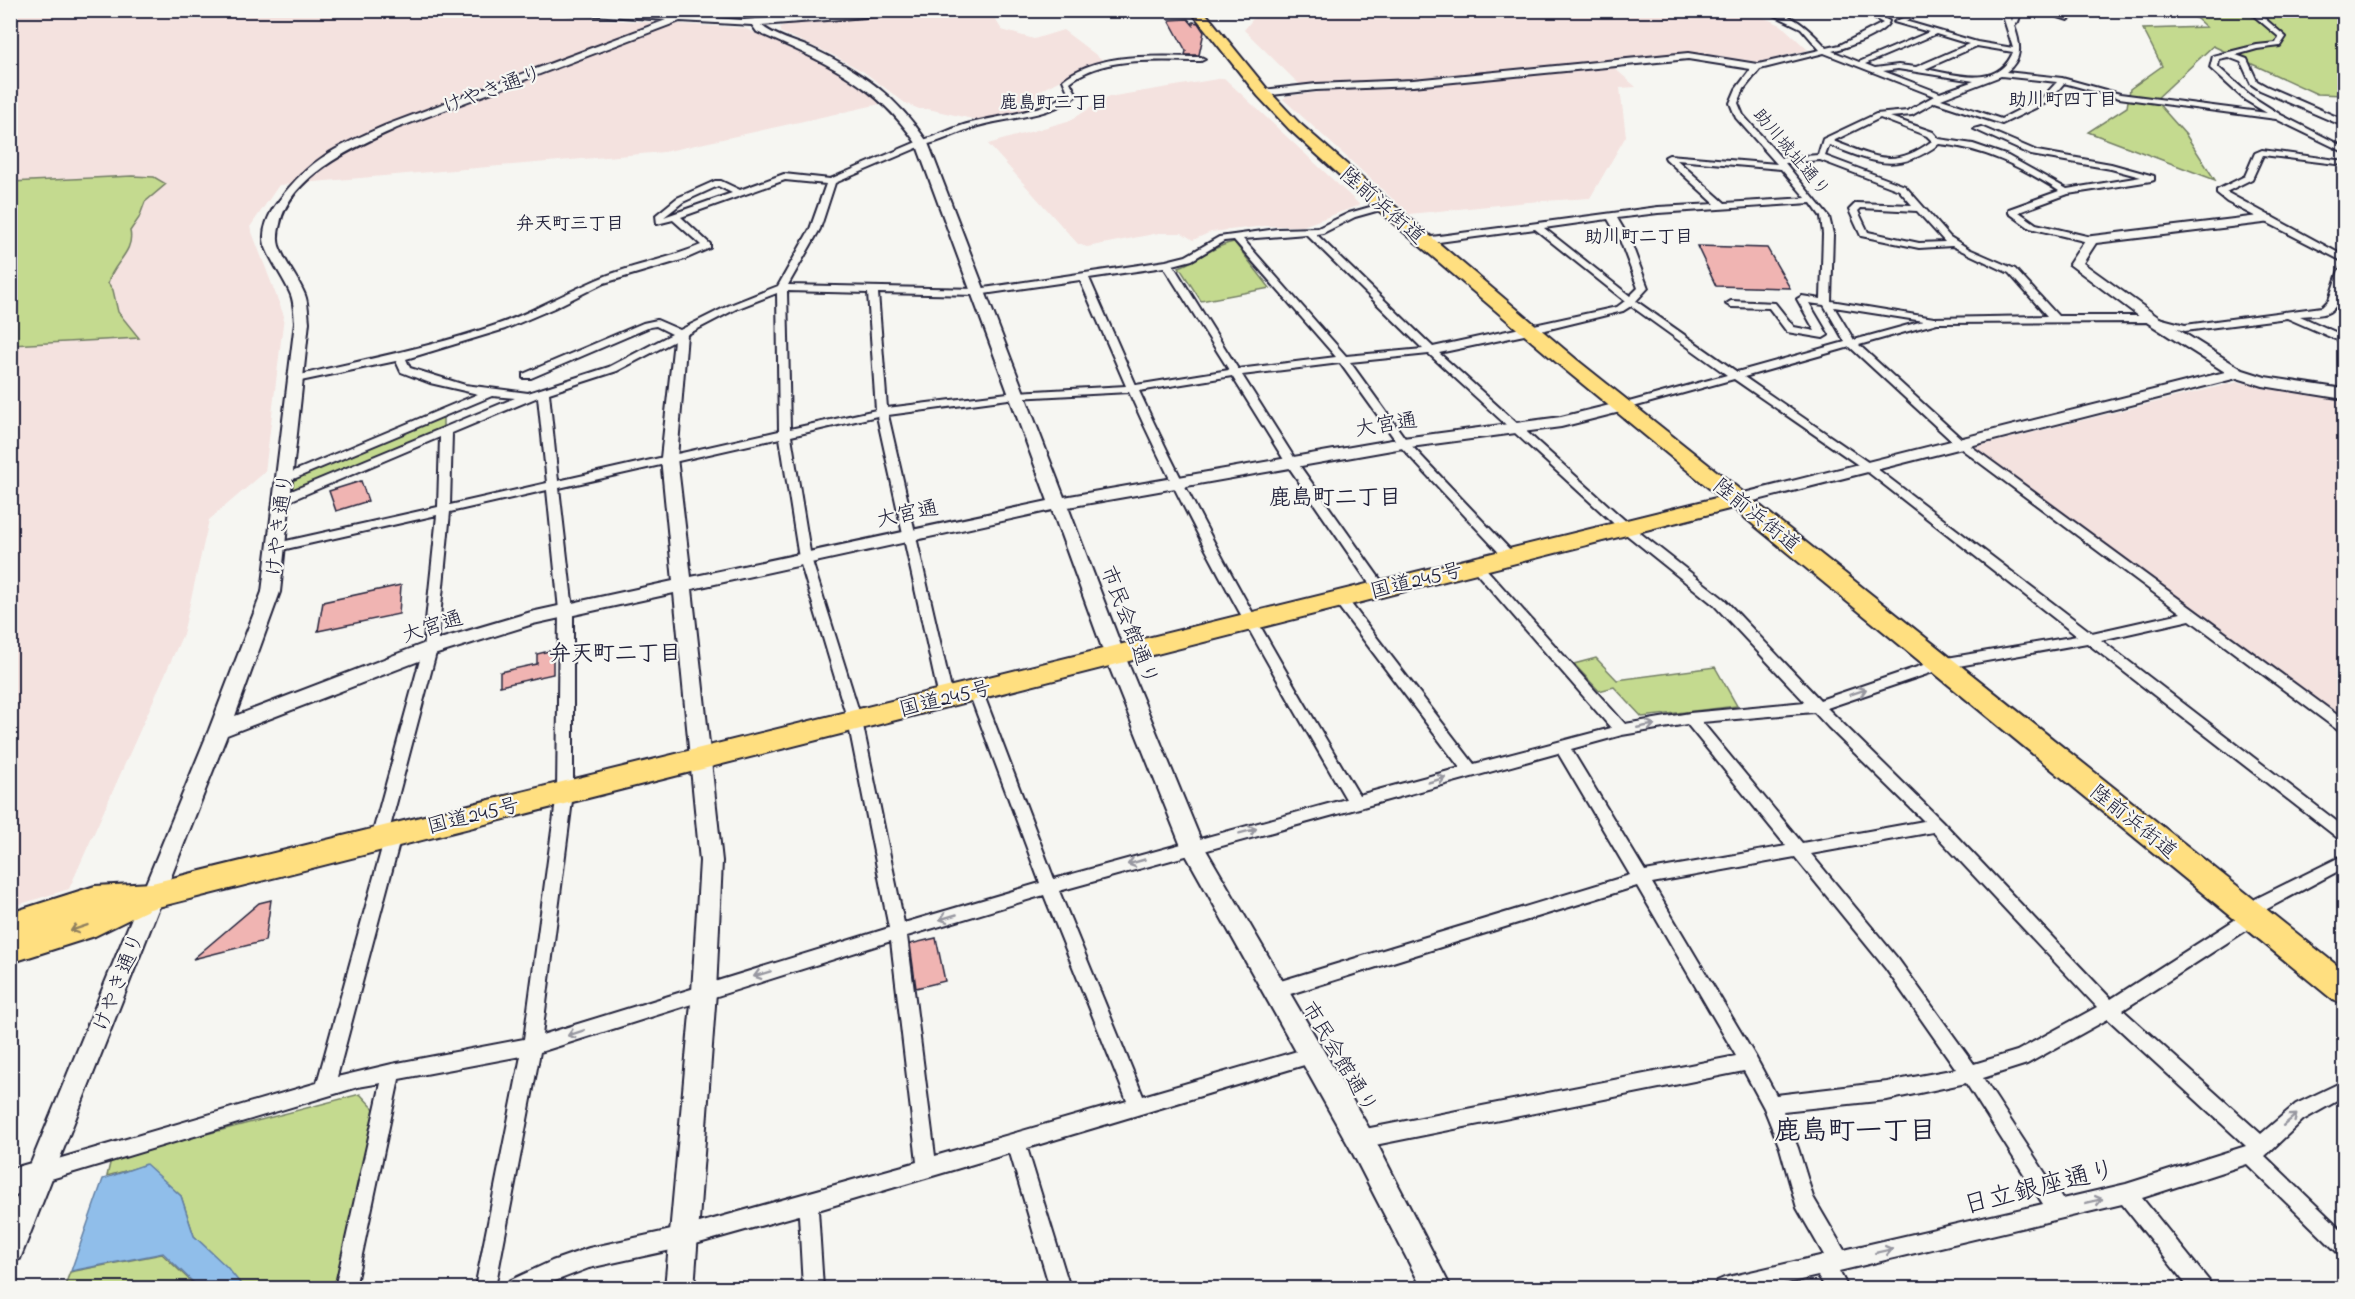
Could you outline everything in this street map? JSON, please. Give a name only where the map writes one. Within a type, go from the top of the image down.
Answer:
[{"type":"highway","name":"陸前浜街道","points":[[1196,10],[1263,93],[1294,126],[1384,207],[1529,331],[2344,990]]},
{"type":"highway","name":"国道245号","points":[[10,926],[95,900],[152,896],[1737,500]]},
{"type":"highway","name":"国道245号","points":[[10,950],[84,927],[152,896]]},
{"type":"street","points":[[564,10],[682,15],[756,23],[818,14],[919,10]]},
{"type":"street","points":[[1767,10],[1803,27],[1825,51],[2002,122],[2045,100],[2062,80]]},
{"type":"street","points":[[1833,10],[1874,15],[1885,20],[1887,25]]},
{"type":"street","points":[[1263,93],[1332,86],[1413,83],[1688,56],[1757,68],[1847,45],[1887,25],[1927,10]]},
{"type":"street","points":[[1821,157],[1826,141],[1879,116],[1909,113],[1937,97],[2000,74],[2012,63],[2017,51],[2004,10]]},
{"type":"street","points":[[2010,26],[2019,10]]},
{"type":"street","points":[[2050,10],[2054,14],[2068,18]]},
{"type":"street","points":[[2250,10],[2283,37],[2278,45],[2257,47],[2216,58],[2214,68],[2248,98],[2278,117],[2344,150]]},
{"type":"street","name":"けやき通り","points":[[10,1249],[219,730],[271,592],[302,322],[298,297],[272,245],[271,235],[275,216],[300,180],[332,155],[372,135],[682,15]]},
{"type":"street","points":[[1898,21],[1976,44],[2017,51]]},
{"type":"street","name":"市民会館通り","points":[[756,23],[761,30],[843,68],[878,91],[896,105],[922,143],[1115,656],[1192,846],[1360,1139],[1437,1288]]},
{"type":"street","points":[[1859,64],[1936,32]]},
{"type":"street","points":[[1916,70],[1976,44]]},
{"type":"street","points":[[2230,55],[2244,62],[2254,82],[2263,88],[2344,123]]},
{"type":"street","points":[[740,193],[718,183],[684,197],[667,208],[660,215],[660,222],[674,216],[740,193],[784,177],[831,182],[922,143],[933,141],[972,125],[997,121],[1058,104],[1073,95],[1066,82],[1069,78],[1105,64],[1201,59]]},
{"type":"street","points":[[1875,70],[1898,67],[1984,80]]},
{"type":"street","name":"助川城址通り","points":[[1757,68],[1740,90],[1734,103],[1736,110],[1813,200],[1827,225],[1826,301]]},
{"type":"street","points":[[2000,74],[2062,80],[2119,96],[2278,117]]},
{"type":"street","points":[[1879,116],[1930,134],[1937,141]]},
{"type":"street","points":[[1978,129],[2040,154],[2098,163],[2133,171],[2151,178],[2066,192],[2012,211],[2033,226],[2092,240],[2267,219]]},
{"type":"street","points":[[1826,141],[1878,159],[1899,160],[1913,158],[1937,141],[1957,142],[2011,158],[2066,192]]},
{"type":"street","points":[[2344,163],[2270,152],[2259,153],[2249,177],[2220,192],[2344,260]]},
{"type":"street","points":[[1722,206],[1669,157],[1782,164],[1821,157],[1902,188],[1953,243],[2012,271],[2055,319]]},
{"type":"street","points":[[831,182],[815,230],[782,288],[785,433],[805,558],[855,721],[898,932],[927,1168]]},
{"type":"street","points":[[1424,241],[1658,210],[1813,200]]},
{"type":"street","points":[[1919,208],[1859,205],[1853,210],[1864,234],[1920,247],[1936,247],[1953,243]]},
{"type":"street","points":[[283,499],[536,394],[613,369],[733,307],[782,288],[977,292],[1167,264],[1189,258],[1222,239],[1277,232],[1310,232],[1330,227],[1364,211],[1384,207]]},
{"type":"street","points":[[296,379],[400,357],[501,327],[551,306],[601,280],[682,257],[707,246],[674,216]]},
{"type":"street","points":[[277,547],[551,484],[882,412],[1016,395],[1131,389],[1283,365],[1431,351],[1620,309],[1630,302],[1642,288],[1624,240],[1611,216]]},
{"type":"street","points":[[1538,227],[1630,302],[1868,467],[2344,835]]},
{"type":"street","points":[[1310,232],[1431,351],[1626,528],[1719,602],[1818,706],[1937,825],[2110,1009],[2256,1151],[2344,1245]]},
{"type":"street","points":[[1235,236],[1343,359],[1403,443],[1510,557]]},
{"type":"street","points":[[2092,240],[2076,264],[2153,320],[2238,374],[2263,381],[2344,394]]},
{"type":"street","points":[[1167,264],[1292,463],[1380,589]]},
{"type":"street","points":[[1731,304],[1772,305],[1791,330],[1823,335],[1802,299],[1937,320],[2153,320],[2185,327],[2325,309],[2334,301],[2344,270]]},
{"type":"street","points":[[1083,275],[1131,389],[1177,483],[1249,622],[1356,803]]},
{"type":"street","points":[[873,291],[882,412],[946,698]]},
{"type":"street","points":[[1826,301],[1850,342],[1960,443],[2344,727]]},
{"type":"street","points":[[2287,314],[2344,340]]},
{"type":"street","points":[[1622,407],[1850,342],[1937,320]]},
{"type":"street","points":[[527,376],[647,325],[657,323],[680,334]]},
{"type":"street","points":[[680,334],[669,458],[680,585],[702,759],[711,861],[704,992],[680,1288]]},
{"type":"street","points":[[400,357],[405,370],[418,376],[489,393],[536,394]]},
{"type":"street","points":[[1737,500],[2238,374]]},
{"type":"street","points":[[284,479],[489,393]]},
{"type":"street","points":[[485,1288],[532,1046],[565,793],[566,610],[551,484],[536,394]]},
{"type":"street","name":"大宮通","points":[[219,730],[430,649],[531,618],[1057,504],[1403,443],[1518,430],[1622,407]]},
{"type":"street","points":[[325,1088],[430,649],[444,508],[446,432]]},
{"type":"street","points":[[1476,565],[1622,730]]},
{"type":"street","points":[[1340,599],[1471,771]]},
{"type":"street","points":[[10,1183],[325,1088],[392,1072],[532,1046],[1049,887],[1622,730],[1690,718],[1818,706],[1941,664],[2092,638],[2192,615]]},
{"type":"street","points":[[975,690],[1049,887],[1138,1106]]},
{"type":"street","points":[[1690,718],[1802,851],[1892,964],[1970,1074],[2058,1210]]},
{"type":"street","points":[[1562,746],[1749,1062],[1771,1104],[1789,1148],[1804,1201],[1832,1264],[1838,1288]]},
{"type":"street","points":[[1274,991],[1639,879],[1937,825]]},
{"type":"street","points":[[1771,1104],[1887,1091],[1970,1074],[2021,1058],[2110,1009],[2253,917],[2261,904],[2344,861]]},
{"type":"street","points":[[516,1288],[552,1271],[590,1258],[685,1237],[808,1203],[1311,1055]]},
{"type":"street","points":[[1360,1139],[1749,1062]]},
{"type":"street","points":[[345,1288],[392,1072]]},
{"type":"street","name":"日立銀座通り","points":[[1724,1288],[2126,1194],[2256,1151],[2288,1121],[2315,1101],[2344,1089]]},
{"type":"street","points":[[1016,1142],[1060,1288]]},
{"type":"street","points":[[2126,1194],[2202,1288]]},
{"type":"street","points":[[808,1203],[813,1288]]},
{"type":"shaded area","points":[[452,10],[744,28],[820,62],[860,85],[880,104],[664,152],[279,185],[250,227],[284,316],[265,472],[209,520],[183,634],[69,889],[11,907],[11,11]]},
{"type":"shaded area","points":[[1260,10],[1746,10],[1781,25],[1808,50],[1759,62],[1700,53],[1675,53],[1402,80],[1299,84],[1244,30]]},
{"type":"shaded area","points":[[956,11],[990,11],[1002,30],[1034,39],[1063,30],[1104,61],[1080,70],[1039,91],[1031,108],[1001,117],[977,120],[919,109],[905,103],[864,72],[831,54],[780,32],[780,27],[788,24]]},
{"type":"shaded area","points":[[1612,66],[1636,87],[1620,88],[1626,136],[1590,198],[1409,214],[1283,99],[1287,96],[1327,91],[1394,88]]},
{"type":"shaded area","points":[[1224,78],[1360,205],[1303,226],[1265,226],[1211,232],[1193,240],[1182,233],[1159,233],[1087,247],[1078,244],[988,144],[1071,120],[1108,97]]},
{"type":"shaded area","points":[[2237,382],[2344,398],[2344,718],[1975,447]]},
{"type":"green space","points":[[2188,11],[2344,11],[2344,95],[2317,94],[2213,46],[2155,100],[2186,135],[2215,180],[2088,132],[2127,107],[2130,89],[2162,66],[2143,29],[2206,27]]},
{"type":"green space","points":[[154,177],[166,184],[145,202],[139,218],[130,231],[131,238],[126,252],[108,283],[113,290],[118,312],[139,338],[11,345],[11,182]]},
{"type":"green space","points":[[1234,242],[1270,288],[1201,301],[1179,267],[1220,246]]},
{"type":"green space","points":[[443,414],[443,432],[286,496],[287,479]]},
{"type":"green space","points":[[1596,658],[1617,680],[1715,667],[1737,706],[1642,717],[1614,687],[1599,691],[1574,664]]},
{"type":"green space","points":[[360,1094],[376,1111],[336,1288],[244,1288],[194,1236],[181,1196],[146,1165],[107,1176],[111,1159]]},
{"type":"green space","points":[[162,1254],[198,1288],[64,1288],[70,1272]]},
{"type":"water","points":[[146,1164],[181,1196],[194,1236],[227,1267],[244,1288],[199,1288],[163,1253],[71,1271],[103,1179]]},
{"type":"building","points":[[1188,19],[1193,25],[1193,22],[1198,23],[1204,32],[1199,55],[1185,55],[1186,51],[1169,20]]},
{"type":"building","points":[[1697,246],[1767,248],[1790,288],[1716,286]]},
{"type":"building","points":[[361,481],[368,501],[336,511],[329,491]]},
{"type":"building","points":[[401,585],[399,614],[318,631],[323,602]]},
{"type":"building","points":[[553,650],[553,674],[500,686],[500,672],[537,664],[537,654]]},
{"type":"building","points":[[271,900],[265,941],[193,959],[259,903]]},
{"type":"building","points":[[936,938],[945,981],[916,988],[910,944]]},
{"type":"district","name":"助川町四丁目","points":[[2063,99]]},
{"type":"district","name":"鹿島町三丁目","points":[[1054,102]]},
{"type":"district","name":"弁天町三丁目","points":[[570,223]]},
{"type":"district","name":"助川町二丁目","points":[[1639,236]]},
{"type":"district","name":"鹿島町二丁目","points":[[1335,496]]},
{"type":"district","name":"弁天町二丁目","points":[[615,652]]},
{"type":"district","name":"鹿島町一丁目","points":[[1855,1130]]}]
